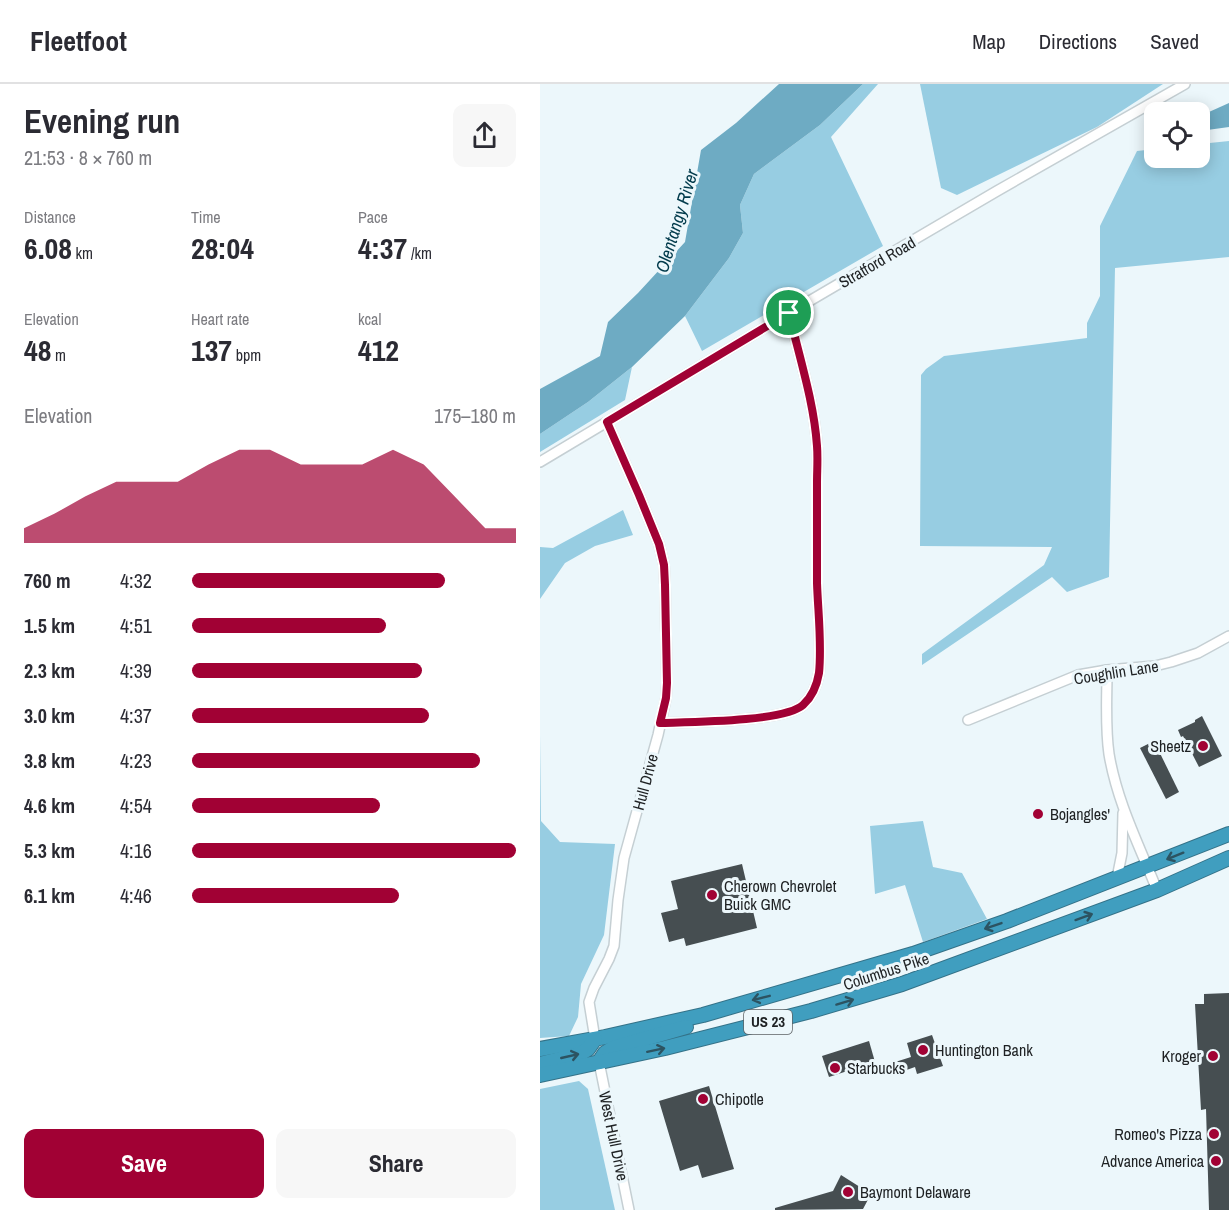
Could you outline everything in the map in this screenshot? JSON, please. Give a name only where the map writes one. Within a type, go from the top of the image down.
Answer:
[{"type":"highway","name":"Columbus Pike","points":[[540,1049],[595,1039],[724,1009],[912,954],[1007,921],[1229,834]]},
{"type":"highway","name":"Columbus Pike","points":[[540,1075],[665,1048],[857,998],[913,980],[1157,890],[1229,858]]},
{"type":"highway","points":[[598,1062],[605,1053],[613,1048],[715,1020],[724,1009]]},
{"type":"highway","points":[[540,1064],[580,1054],[588,1049],[595,1039]]},
{"type":"street","name":"Stratford Road","points":[[540,462],[997,191],[1185,84]]},
{"type":"street","points":[[660,723],[783,714],[803,705],[816,686],[819,674],[817,447],[810,401],[789,313]]},
{"type":"street","name":"Hull Drive","points":[[595,1039],[590,1002],[594,988],[614,946],[624,858],[660,723],[667,683],[664,565],[655,532],[607,422]]},
{"type":"street","name":"Coughlin Lane","points":[[968,720],[1078,675],[1171,662],[1198,653],[1229,636]]},
{"type":"street","points":[[1107,670],[1109,754],[1123,808],[1157,890]]},
{"type":"street","points":[[1117,878],[1122,853],[1123,808]]},
{"type":"street","name":"West Hull Drive","points":[[598,1062],[629,1210]]},
{"type":"shaded area","points":[[779,84],[863,84],[820,125],[754,174],[740,205],[743,233],[729,258],[685,316],[632,367],[588,402],[540,434],[540,389],[600,356],[608,322],[685,242],[701,150],[736,123]]},
{"type":"shaded area","points":[[863,84],[878,84],[831,137],[883,246],[702,351],[685,316],[729,258],[743,233],[740,205],[754,174],[820,125]]},
{"type":"shaded area","points":[[920,84],[1163,84],[1097,127],[957,195],[941,188]]},
{"type":"shaded area","points":[[1229,103],[1229,127],[1210,130],[1210,112]]},
{"type":"shaded area","points":[[1229,141],[1229,257],[1115,268],[1109,577],[1067,592],[1052,577],[922,665],[922,654],[1044,565],[1052,547],[920,546],[921,375],[944,356],[1087,338],[1087,323],[1100,296],[1100,226],[1137,151],[1144,150],[1144,168],[1210,168],[1210,143]]},
{"type":"shaded area","points":[[632,367],[625,400],[540,452],[540,434],[588,402]]},
{"type":"shaded area","points":[[623,510],[633,535],[595,546],[565,563],[540,599],[540,547],[553,548]]},
{"type":"shaded area","points":[[540,735],[541,821],[560,842],[615,844],[604,935],[581,984],[578,1017],[569,1036],[540,1038]]},
{"type":"shaded area","points":[[923,821],[933,867],[962,873],[987,919],[923,942],[905,885],[875,894],[870,826]]},
{"type":"shaded area","points":[[579,1081],[588,1089],[615,1210],[540,1210],[540,1089]]},
{"type":"building","name":"Sheetz","points":[[1202,716],[1222,756],[1199,767],[1178,730]]},
{"type":"building","points":[[1154,741],[1179,792],[1166,799],[1140,748]]},
{"type":"building","name":"Cherown Chevrolet Buick GMC","points":[[742,864],[757,928],[686,946],[684,938],[669,942],[661,913],[678,909],[671,881]]},
{"type":"building","name":"Kroger","points":[[1229,993],[1229,1210],[1209,1210],[1206,1109],[1201,1110],[1195,1004],[1204,1004],[1204,994]]},
{"type":"building","name":"Huntington Bank","points":[[932,1035],[943,1066],[917,1074],[915,1067],[895,1074],[892,1063],[911,1057],[907,1043]]},
{"type":"building","points":[[869,1041],[875,1062],[829,1077],[822,1056]]},
{"type":"building","points":[[709,1086],[734,1169],[702,1178],[698,1165],[680,1171],[659,1101]]},
{"type":"building","name":"Baymont Delaware","points":[[841,1175],[871,1194],[863,1209],[775,1210],[775,1208],[833,1191]]},
{"type":"place","name":"Sheetz","points":[[1203,746]]},
{"type":"place","name":"Bojangles'","points":[[1038,814]]},
{"type":"place","name":"Cherown Chevrolet Buick GMC","points":[[712,895]]},
{"type":"place","name":"Huntington Bank","points":[[923,1050]]},
{"type":"place","name":"Kroger","points":[[1213,1056]]},
{"type":"place","name":"Starbucks","points":[[835,1068]]},
{"type":"place","name":"Chipotle","points":[[703,1099]]},
{"type":"place","name":"Romeo's Pizza","points":[[1214,1134]]},
{"type":"place","name":"Advance America","points":[[1216,1161]]},
{"type":"place","name":"Baymont Delaware","points":[[848,1192]]},
{"type":"route","points":[[789,313],[810,401],[817,447],[819,674],[816,686],[803,705],[783,714],[717,721],[660,723],[667,683],[664,565],[655,532],[607,422],[789,313]]},
{"type":"water label","name":"Olentangy River","points":[[677,221]]}]
